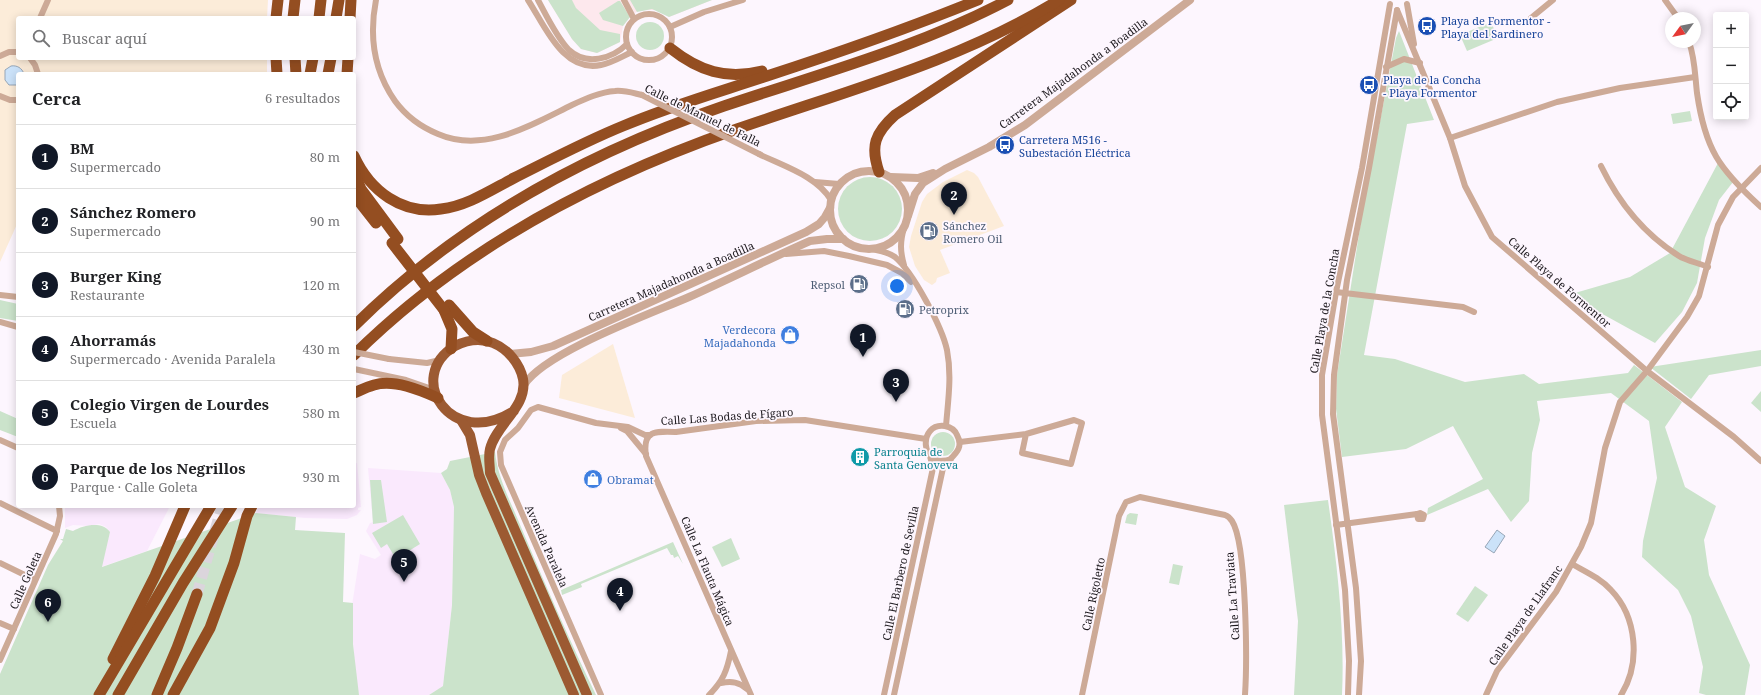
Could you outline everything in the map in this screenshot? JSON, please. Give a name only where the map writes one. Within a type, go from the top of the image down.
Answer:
[{"type":"highway","points":[[276,16],[278,0]]},
{"type":"highway","points":[[293,16],[296,0]]},
{"type":"highway","points":[[319,16],[321,0]]},
{"type":"highway","points":[[336,16],[339,0]]},
{"type":"highway","points":[[350,16],[351,0]]},
{"type":"highway","points":[[356,159],[368,179],[387,197],[414,208],[431,210],[446,208],[477,197],[554,157],[630,123],[944,14],[978,0]]},
{"type":"highway","points":[[356,324],[431,258],[479,223],[550,181],[606,153],[662,129],[908,44],[956,25],[1008,0]]},
{"type":"highway","points":[[356,353],[379,330],[446,277],[505,237],[563,203],[614,178],[676,152],[921,66],[998,34],[1059,0]]},
{"type":"highway","points":[[879,172],[875,158],[875,144],[883,126],[895,115],[1071,0]]},
{"type":"highway","points":[[670,48],[686,61],[701,68],[731,75],[750,74],[852,46]]},
{"type":"highway","points":[[275,60],[276,72]]},
{"type":"highway","points":[[295,60],[296,72]]},
{"type":"highway","points":[[310,72],[313,60]]},
{"type":"highway","points":[[328,72],[331,60]]},
{"type":"highway","points":[[347,72],[348,60]]},
{"type":"highway","points":[[356,178],[360,189],[395,241]]},
{"type":"highway","points":[[356,197],[395,241],[447,307],[473,332],[487,341],[499,345],[510,354],[520,369],[524,385],[521,398],[490,448],[490,473],[587,695]]},
{"type":"highway","points":[[447,307],[452,329],[451,349]]},
{"type":"highway","points":[[487,341],[465,342],[451,349],[440,360],[435,373],[436,394],[446,410],[461,420],[476,424],[490,423],[514,411]]},
{"type":"highway","points":[[356,392],[376,384],[390,384],[436,394]]},
{"type":"highway","points":[[461,420],[470,435],[479,475],[486,494],[574,695]]},
{"type":"highway","points":[[94,695],[155,576],[184,508]]},
{"type":"highway","points":[[99,695],[210,508]]},
{"type":"highway","points":[[118,695],[183,584],[231,508]]},
{"type":"highway","points":[[173,695],[210,628],[234,563],[247,516],[251,508]]},
{"type":"highway","points":[[157,695],[178,648],[197,594]]},
{"type":"street","points":[[41,16],[48,0]]},
{"type":"street","name":"Calle de Manuel de Falla","points":[[376,0],[373,28],[374,49],[379,69],[387,90],[411,119],[426,130],[444,137],[464,141],[496,138],[515,132],[586,99],[605,92],[628,92],[642,95],[812,181],[826,192],[830,204]]},
{"type":"street","points":[[528,0],[556,45],[564,55],[575,62],[592,66],[601,65],[632,52]]},
{"type":"street","points":[[538,0],[562,41],[569,50],[578,56],[590,59],[610,56],[627,44]]},
{"type":"street","points":[[625,0],[636,18]]},
{"type":"street","points":[[670,27],[704,12],[743,0]]},
{"type":"street","name":"Carretera Majadahonda a Boadilla","points":[[908,216],[915,194],[923,183],[945,169],[989,147],[1026,125],[1190,0]]},
{"type":"street","points":[[1531,18],[1553,0]]},
{"type":"street","points":[[1664,0],[1673,12]]},
{"type":"street","points":[[1389,2],[1397,10],[1402,8],[1407,2]]},
{"type":"street","name":"Calle Playa de la Concha","points":[[1348,695],[1349,661],[1345,590],[1322,415],[1322,375],[1336,292],[1362,168],[1389,2]]},
{"type":"street","name":"Calle Playa de Formentor","points":[[1407,2],[1415,51]]},
{"type":"street","name":"Calle Playa de Formentor","points":[[1397,10],[1450,138],[1465,186],[1478,214],[1492,237],[1647,371],[1734,437],[1761,461]]},
{"type":"street","name":"Calle Playa de la Concha","points":[[1359,695],[1361,661],[1360,639],[1356,588],[1333,414],[1334,375],[1345,293],[1397,10]]},
{"type":"street","points":[[652,14],[659,16],[666,21],[670,27],[672,41],[670,48],[665,54],[652,60],[637,57],[627,44],[627,31],[636,18],[652,14]]},
{"type":"street","points":[[1691,48],[1701,122],[1706,137],[1715,157],[1741,189],[1761,207]]},
{"type":"street","points":[[0,56],[9,52],[16,52]]},
{"type":"street","points":[[1386,67],[1404,59],[1420,63]]},
{"type":"street","points":[[31,60],[37,72]]},
{"type":"street","points":[[1450,138],[1557,102],[1620,88],[1695,77]]},
{"type":"street","points":[[0,96],[10,100],[16,100]]},
{"type":"street","points":[[1601,166],[1611,186],[1623,204],[1655,239],[1680,257],[1708,267]]},
{"type":"street","name":"Calle Playa de Llafranc","points":[[1486,695],[1497,671],[1552,598],[1572,564],[1591,523],[1605,448],[1612,420],[1620,402],[1647,371],[1690,312],[1699,296],[1718,225],[1733,197],[1761,168]]},
{"type":"street","name":"Carretera Majadahonda a Boadilla","points":[[891,177],[918,178],[945,169]]},
{"type":"street","points":[[904,266],[900,251],[900,242],[908,216],[908,205],[905,194],[891,177],[879,172],[857,172],[847,177],[839,184],[830,204],[833,225],[843,239],[852,245],[862,249],[872,249],[886,252],[895,257],[904,266],[919,290],[937,324],[947,349],[950,376],[946,426]]},
{"type":"street","name":"Calle de Manuel de Falla","points":[[812,181],[839,184]]},
{"type":"street","name":"Carretera Majadahonda a Boadilla","points":[[510,354],[531,352],[553,346],[770,249],[819,224],[825,217],[830,204]]},
{"type":"street","points":[[872,249],[885,246],[896,239],[904,228]]},
{"type":"street","name":"Carretera Majadahonda a Boadilla","points":[[524,385],[533,374],[564,354],[810,241],[843,239]]},
{"type":"street","points":[[782,254],[824,251],[887,265],[902,273],[919,290]]},
{"type":"street","points":[[1336,292],[1463,307],[1474,312]]},
{"type":"street","points":[[0,295],[16,297]]},
{"type":"street","points":[[0,322],[16,326]]},
{"type":"street","points":[[356,352],[389,359],[427,363],[440,360]]},
{"type":"street","points":[[356,369],[406,380],[436,394]]},
{"type":"street","name":"Calle Las Bodas de Fígaro","points":[[531,410],[538,407],[596,423],[628,427],[645,435],[650,435]]},
{"type":"street","name":"Avenida Paralela","points":[[531,410],[518,428],[505,440],[500,452],[501,465],[601,695]]},
{"type":"street","name":"Calle Las Bodas de Fígaro","points":[[646,456],[645,448],[647,440],[650,435],[659,430],[676,432],[782,419],[805,420],[926,439]]},
{"type":"street","points":[[960,442],[1026,434],[1074,420],[1082,423],[1072,464],[1022,453],[1026,434]]},
{"type":"street","points":[[618,426],[627,431],[646,456]]},
{"type":"street","points":[[941,426],[946,426],[956,432],[960,442],[958,452],[951,459],[940,461],[930,456],[926,448],[926,439],[931,430],[941,426]]},
{"type":"street","points":[[0,440],[16,447]]},
{"type":"street","name":"Calle La Flauta Mágica","points":[[646,456],[750,694]]},
{"type":"street","name":"Calle El Barbero de Sevilla","points":[[884,695],[933,468],[930,456]]},
{"type":"street","name":"Calle El Barbero de Sevilla","points":[[894,695],[943,468],[951,459]]},
{"type":"street","name":"Calle La Traviata","points":[[1130,500],[1140,497],[1148,498],[1225,515],[1232,521],[1240,550],[1246,614],[1245,695]]},
{"type":"street","name":"Calle Rigoletto","points":[[1082,695],[1119,516],[1123,507],[1130,500]]},
{"type":"street","points":[[0,503],[57,530]]},
{"type":"street","name":"Calle Goleta","points":[[0,660],[57,530],[60,508]]},
{"type":"street","points":[[1336,525],[1417,514]]},
{"type":"street","points":[[0,563],[35,580]]},
{"type":"street","points":[[1572,564],[1598,578],[1612,590],[1625,609],[1632,631],[1635,656],[1627,686],[1621,695]]},
{"type":"street","points":[[0,623],[14,629]]},
{"type":"street","points":[[709,695],[721,683],[728,666],[731,651]]},
{"type":"street","points":[[721,683],[732,681],[742,685],[750,694]]},
{"type":"shaded area","points":[[0,0],[268,0],[267,16],[16,16],[16,60],[267,60],[267,72],[16,72],[16,226],[0,262]]},
{"type":"shaded area","points":[[548,0],[712,0],[669,17],[656,10],[639,10],[630,17],[623,26],[620,42],[597,53],[581,49],[572,39]]},
{"type":"shaded area","points":[[967,170],[974,173],[978,177],[1004,226],[940,250],[950,273],[937,278],[936,282],[932,285],[924,280],[915,266],[909,247],[911,236],[922,202],[927,194],[943,182]]},
{"type":"shaded area","points":[[613,344],[635,418],[559,398],[562,375]]},
{"type":"shaded area","points":[[356,463],[361,507],[358,508],[358,510],[361,510],[357,515],[347,519],[305,518],[256,513],[258,508],[356,508]]},
{"type":"shaded area","points":[[368,468],[441,473],[450,490],[454,507],[452,605],[443,686],[429,695],[359,695],[356,685],[351,612],[360,554],[375,559],[381,555],[366,531],[370,523],[373,522]]},
{"type":"shaded area","points":[[65,508],[169,508],[147,551],[101,567],[110,532],[106,527],[99,524],[89,526],[73,525],[65,528]]},
{"type":"green space","points":[[548,0],[572,0],[576,8],[600,30],[620,34],[620,42],[597,53],[581,49],[572,39]]},
{"type":"green space","points":[[630,0],[712,0],[669,17],[652,9],[637,12]]},
{"type":"green space","points":[[620,1],[630,17],[623,26],[603,20],[599,13]]},
{"type":"green space","points":[[650,22],[660,26],[664,36],[660,46],[650,50],[640,46],[636,36],[640,26]]},
{"type":"green space","points":[[1491,22],[1498,38],[1467,51],[1460,35]]},
{"type":"green space","points":[[1399,31],[1434,120],[1407,124],[1364,355],[1395,359],[1465,382],[1524,374],[1539,384],[1628,373],[1634,365],[1682,402],[1665,427],[1685,487],[1716,506],[1704,540],[1709,575],[1750,665],[1745,695],[1706,695],[1699,693],[1703,667],[1691,616],[1678,590],[1642,557],[1643,541],[1657,478],[1649,421],[1611,393],[1537,401],[1540,420],[1532,453],[1529,501],[1511,522],[1488,489],[1427,515],[1428,508],[1483,479],[1453,426],[1406,449],[1342,457],[1336,409],[1337,375],[1362,215],[1396,38]]},
{"type":"green space","points":[[1690,111],[1692,121],[1673,124],[1671,114]]},
{"type":"green space","points":[[1718,163],[1733,182],[1719,200],[1705,238],[1697,283],[1682,312],[1655,343],[1568,295],[1630,277],[1670,253]]},
{"type":"green space","points":[[864,177],[876,177],[893,186],[900,197],[902,209],[900,221],[893,232],[876,241],[864,241],[852,236],[843,227],[838,215],[838,203],[843,191],[852,182]]},
{"type":"green space","points":[[0,300],[16,304],[16,321],[0,318]]},
{"type":"green space","points":[[1761,350],[1761,366],[1709,375],[1691,399],[1650,367]]},
{"type":"green space","points":[[1761,391],[1761,412],[1751,403]]},
{"type":"green space","points":[[0,411],[16,418],[16,436],[0,430]]},
{"type":"green space","points":[[943,432],[951,436],[955,444],[951,452],[943,456],[935,452],[931,444],[935,436]]},
{"type":"green space","points":[[495,452],[499,472],[509,499],[557,611],[596,695],[429,695],[443,686],[452,605],[454,507],[450,490],[441,473],[447,469],[450,461]]},
{"type":"green space","points":[[370,480],[381,480],[387,522],[373,524]]},
{"type":"green space","points":[[1328,500],[1337,573],[1341,622],[1343,671],[1342,695],[1294,695],[1298,621],[1284,505]]},
{"type":"green space","points":[[256,513],[296,517],[295,530],[345,533],[343,602],[353,603],[353,644],[359,695],[0,695],[0,674],[48,565],[63,541],[60,539],[63,539],[66,529],[73,531],[82,527],[98,525],[110,532],[102,567]]},
{"type":"green space","points":[[1130,513],[1138,514],[1136,525],[1125,523],[1127,515]]},
{"type":"green space","points":[[403,515],[420,544],[396,559],[387,544],[381,548],[372,533]]},
{"type":"green space","points":[[731,538],[740,559],[722,567],[712,547]]},
{"type":"green space","points":[[673,542],[683,564],[678,556],[674,558],[673,555],[671,555],[667,548],[581,584],[582,587],[562,595],[561,590]]},
{"type":"green space","points":[[1173,564],[1183,566],[1179,585],[1169,583]]},
{"type":"green space","points":[[1475,586],[1488,595],[1468,622],[1456,614]]},
{"type":"water","points":[[11,66],[15,66],[22,70],[23,72],[16,72],[16,85],[9,85],[5,80],[5,70]]},
{"type":"water","points":[[1497,530],[1505,536],[1494,553],[1485,547]]},
{"type":"tunnel","points":[[197,594],[221,508]]},
{"type":"place","name":"Playa de Formentor - Playa del Sardinero","points":[[1427,26]]},
{"type":"place","name":"Playa de la Concha - Playa Formentor","points":[[1369,85]]},
{"type":"place","name":"Carretera M516 - Subestación Eléctrica","points":[[1005,145]]},
{"type":"place","name":"Sánchez Romero","points":[[954,215]]},
{"type":"place","name":"Sánchez Romero Oil","points":[[929,231]]},
{"type":"place","name":"Repsol","points":[[859,284]]},
{"type":"place","name":"Petroprix","points":[[905,309]]},
{"type":"place","name":"Verdecora Majadahonda","points":[[790,335]]},
{"type":"place","name":"BM","points":[[863,357]]},
{"type":"place","name":"Burger King","points":[[896,402]]},
{"type":"place","name":"Parroquia de Santa Genoveva","points":[[860,457]]},
{"type":"place","name":"Obramat","points":[[593,479]]},
{"type":"place","name":"Colegio Virgen de Lourdes","points":[[404,582]]},
{"type":"place","name":"Ahorramás","points":[[620,611]]},
{"type":"place","name":"Parque de los Negrillos","points":[[48,622]]}]
